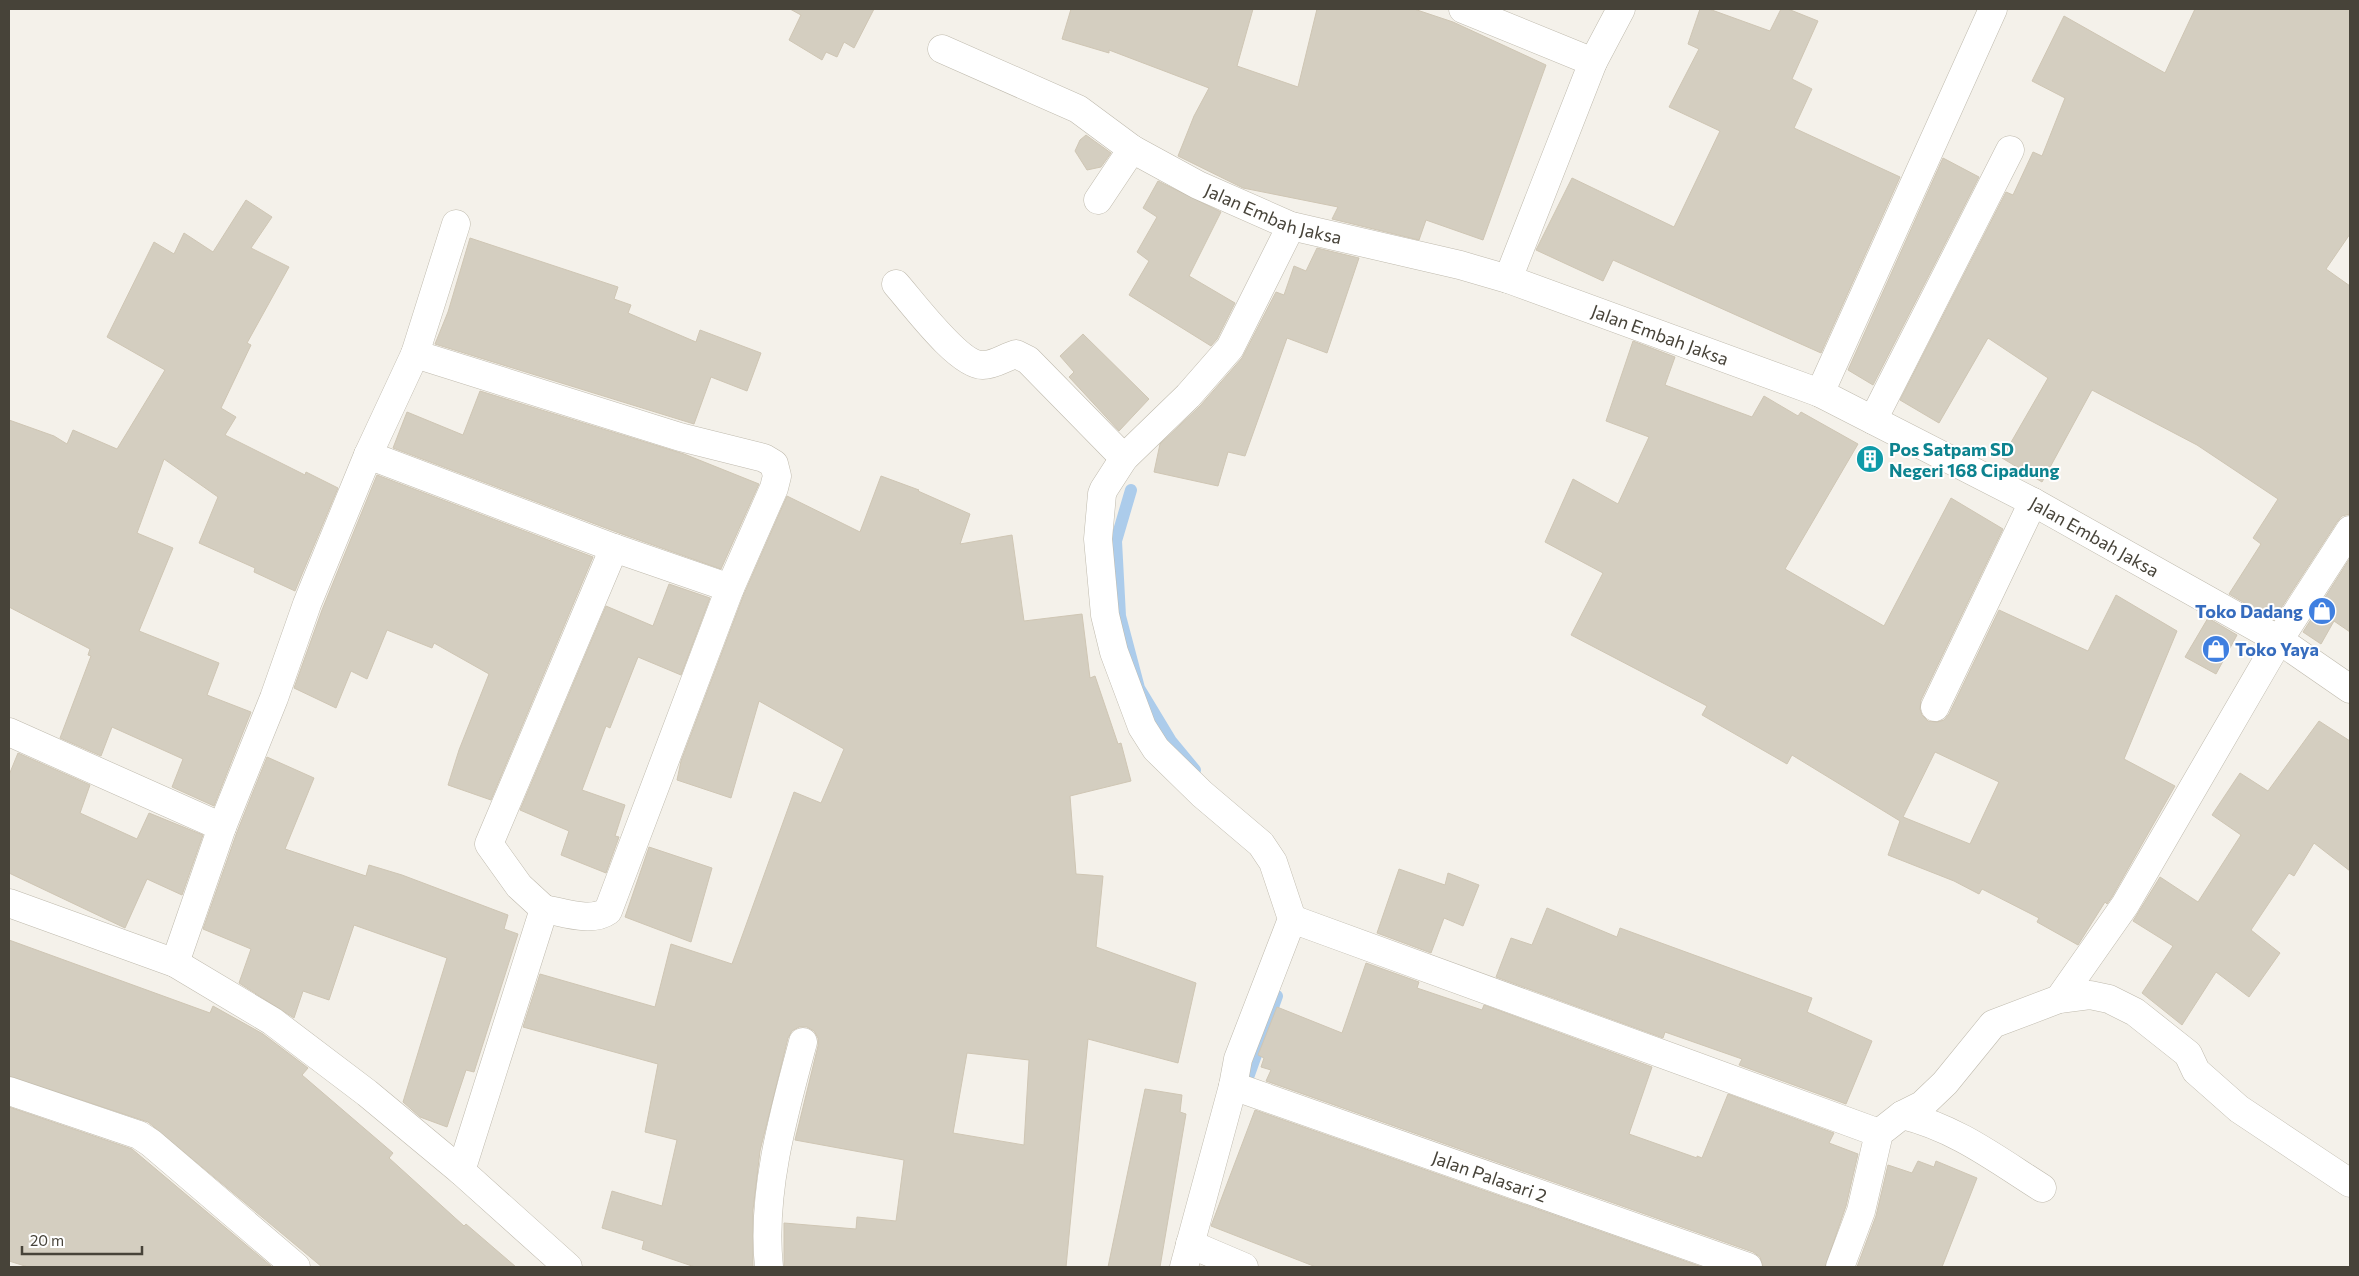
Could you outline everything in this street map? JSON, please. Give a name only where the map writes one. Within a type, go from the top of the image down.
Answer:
[{"type":"street","points":[[1463,9],[1593,62]]},
{"type":"street","points":[[1508,279],[1593,62],[1621,9]]},
{"type":"street","points":[[1820,393],[1993,9]]},
{"type":"street","name":"Jalan Embah Jaksa","points":[[942,49],[1078,109],[1132,149],[1198,185],[1291,226],[1460,265],[1508,279],[1820,393],[2033,502],[2279,640],[2350,689]]},
{"type":"street","points":[[1098,200],[1132,149]]},
{"type":"street","points":[[1873,420],[2010,150]]},
{"type":"street","points":[[175,964],[222,827],[368,455],[415,354],[456,224]]},
{"type":"street","points":[[1244,1267],[1187,1255],[1233,1086],[1238,1059],[1292,919],[1273,862],[1261,844],[1202,794],[1156,749],[1142,727],[1114,652],[1105,615],[1098,521],[1102,494],[1124,458],[1188,396],[1230,348],[1291,226]]},
{"type":"street","points":[[896,284],[948,344],[972,362],[986,365],[1016,354],[1028,360],[1124,458]]},
{"type":"street","points":[[415,354],[680,437],[764,458],[774,464],[777,476],[774,488],[730,588],[608,911],[601,916],[591,917],[544,909],[519,886],[489,844],[614,548]]},
{"type":"street","points":[[368,455],[614,548],[730,588]]},
{"type":"street","points":[[1935,707],[2033,502]]},
{"type":"street","points":[[2059,999],[2125,905],[2279,640],[2350,530]]},
{"type":"street","points":[[9,732],[222,827]]},
{"type":"street","points":[[9,903],[175,964],[272,1021],[367,1093],[461,1171],[568,1267]]},
{"type":"street","points":[[461,1171],[544,909]]},
{"type":"street","points":[[1292,919],[1878,1133]]},
{"type":"street","points":[[1840,1267],[1861,1211],[1878,1133],[1902,1115],[1922,1104],[1945,1083],[1993,1024],[2059,999],[2090,995],[2109,999],[2135,1012],[2188,1054],[2196,1071],[2238,1109],[2350,1183]]},
{"type":"street","points":[[769,1267],[767,1229],[781,1124],[803,1042]]},
{"type":"street","name":"Jalan Palasari 2","points":[[1233,1086],[1748,1267]]},
{"type":"street","points":[[9,1091],[139,1135],[151,1143],[296,1267]]},
{"type":"street","points":[[1902,1115],[1930,1122],[1956,1133],[2042,1188]]},
{"type":"building","points":[[790,9],[874,9],[854,48],[844,42],[837,57],[826,52],[822,60],[789,40],[801,15]]},
{"type":"building","points":[[1071,9],[1253,9],[1237,66],[1298,87],[1317,9],[1414,9],[1453,22],[1546,65],[1483,240],[1426,220],[1419,240],[1332,219],[1338,207],[1243,188],[1178,156],[1194,116],[1209,88],[1109,50],[1109,53],[1062,39]]},
{"type":"building","points":[[1700,9],[1709,9],[1770,31],[1781,9],[1788,9],[1818,21],[1792,79],[1812,89],[1794,128],[1900,177],[1821,353],[1613,260],[1603,281],[1536,250],[1572,178],[1674,227],[1720,131],[1669,107],[1699,49],[1688,44]]},
{"type":"building","points":[[2195,9],[2350,9],[2350,234],[2326,269],[2350,286],[2350,514],[2342,516],[2337,522],[2276,616],[2272,613],[2269,617],[2229,594],[2261,544],[2253,538],[2278,499],[2197,445],[2092,390],[2042,482],[2002,458],[2048,378],[1988,338],[1939,423],[1900,400],[2006,192],[2013,195],[2033,152],[2042,156],[2065,98],[2032,81],[2064,16],[2165,73]]},
{"type":"building","points":[[1086,135],[1111,153],[1101,167],[1087,170],[1075,151],[1080,140]]},
{"type":"building","points":[[1943,158],[1979,177],[1873,385],[1848,370]]},
{"type":"building","points":[[1158,181],[1221,212],[1189,276],[1235,303],[1217,339],[1211,346],[1129,295],[1149,261],[1137,252],[1157,217],[1143,208]]},
{"type":"building","points":[[246,200],[272,217],[251,248],[289,267],[247,343],[251,345],[221,408],[236,417],[225,435],[305,475],[306,472],[338,488],[295,591],[254,572],[255,568],[199,543],[218,497],[164,459],[137,533],[173,548],[139,631],[219,663],[207,695],[251,712],[214,806],[172,787],[183,759],[112,727],[101,756],[60,738],[91,656],[88,655],[90,649],[9,607],[9,420],[54,436],[67,444],[73,430],[117,449],[165,370],[107,337],[154,242],[174,254],[184,233],[213,252]]},
{"type":"building","points":[[470,238],[618,287],[614,299],[631,305],[628,313],[696,342],[700,330],[761,353],[747,391],[711,377],[694,424],[435,344],[448,312]]},
{"type":"building","points":[[1317,248],[1359,258],[1327,353],[1287,338],[1245,456],[1228,452],[1218,486],[1154,472],[1160,444],[1200,406],[1242,358],[1276,292],[1284,295],[1294,266],[1306,271]]},
{"type":"building","points":[[1083,334],[1149,399],[1119,431],[1069,377],[1074,372],[1060,356]]},
{"type":"building","points":[[1633,341],[1675,357],[1665,385],[1752,417],[1764,396],[1798,416],[1801,412],[1858,444],[1785,569],[1884,626],[1951,498],[2003,529],[1921,700],[1920,709],[1922,715],[1928,721],[1937,722],[1944,720],[1949,714],[1999,610],[2088,651],[2116,595],[2177,631],[2124,759],[2175,786],[2112,897],[2107,904],[2105,902],[2078,945],[2037,922],[2039,918],[1982,889],[1979,894],[1954,881],[1888,855],[1900,821],[1792,755],[1787,764],[1702,715],[1707,706],[1571,635],[1603,573],[1545,542],[1573,479],[1618,504],[1649,437],[1606,421]],"holes":[[[1935,752],[1999,782],[1970,844],[1903,817]]]},
{"type":"building","points":[[480,391],[684,454],[759,484],[721,569],[619,533],[393,448],[407,412],[463,435]]},
{"type":"building","points":[[377,475],[593,557],[491,800],[448,785],[459,750],[489,674],[434,643],[432,648],[387,630],[367,679],[351,671],[336,708],[294,688],[322,610]]},
{"type":"building","points":[[881,476],[919,490],[970,514],[960,544],[1012,535],[1024,621],[1082,614],[1090,678],[1095,676],[1118,744],[1121,743],[1131,781],[1070,796],[1076,874],[1103,876],[1096,947],[1196,983],[1178,1063],[1088,1039],[1066,1267],[784,1267],[784,1223],[856,1229],[857,1217],[896,1221],[904,1160],[795,1140],[818,1046],[818,1038],[814,1031],[807,1027],[799,1027],[792,1031],[788,1038],[760,1151],[753,1210],[753,1267],[695,1267],[642,1249],[644,1241],[602,1228],[612,1191],[662,1206],[677,1140],[645,1132],[658,1064],[523,1027],[540,974],[655,1007],[671,944],[732,964],[794,792],[821,803],[844,749],[759,701],[731,798],[677,780],[681,761],[744,594],[787,496],[860,532]],"holes":[[[967,1053],[1029,1060],[1024,1145],[953,1133]]]},
{"type":"building","name":"Toko Dadang","points":[[2350,558],[2350,632],[2334,621],[2321,644],[2303,632]]},
{"type":"building","points":[[669,584],[710,598],[681,675],[638,657],[610,728],[606,726],[582,790],[625,805],[615,836],[619,837],[606,873],[561,855],[569,831],[520,810],[606,606],[653,626]]},
{"type":"building","name":"Toko Yaya","points":[[2208,618],[2237,635],[2216,674],[2185,657]]},
{"type":"building","points":[[2319,721],[2350,741],[2350,871],[2314,843],[2294,876],[2289,873],[2251,930],[2280,953],[2249,997],[2216,972],[2182,1025],[2142,993],[2173,946],[2133,921],[2160,877],[2198,902],[2241,835],[2212,815],[2240,773],[2268,791]]},
{"type":"building","points":[[18,753],[90,785],[80,813],[137,839],[149,813],[203,835],[182,895],[147,879],[125,928],[9,873],[9,775]]},
{"type":"building","points":[[267,757],[314,778],[285,849],[366,876],[369,865],[402,875],[508,915],[504,929],[518,934],[474,1072],[466,1070],[447,1127],[420,1117],[403,1102],[447,958],[354,925],[329,1000],[303,991],[294,1018],[239,983],[251,949],[203,929],[237,832]]},
{"type":"building","points":[[649,847],[712,868],[691,942],[625,917]]},
{"type":"building","points":[[1399,869],[1445,885],[1448,873],[1479,885],[1463,926],[1444,918],[1431,953],[1377,933]]},
{"type":"building","points":[[1547,908],[1617,937],[1620,928],[1812,998],[1807,1012],[1872,1041],[1846,1104],[1739,1065],[1742,1059],[1665,1032],[1663,1038],[1496,977],[1511,938],[1532,945]]},
{"type":"building","points":[[9,940],[210,1013],[213,1006],[263,1034],[308,1068],[302,1075],[393,1153],[389,1158],[464,1226],[466,1224],[516,1267],[322,1267],[148,1122],[9,1076]]},
{"type":"building","points":[[1366,963],[1419,982],[1417,988],[1482,1010],[1484,1005],[1652,1067],[1629,1134],[1697,1158],[1697,1156],[1702,1158],[1728,1094],[1834,1133],[1829,1143],[1858,1154],[1846,1206],[1825,1267],[1763,1267],[1760,1257],[1753,1252],[1266,1081],[1271,1070],[1261,1067],[1264,1058],[1258,1055],[1277,1007],[1342,1033]]},
{"type":"building","points":[[1145,1089],[1182,1095],[1180,1112],[1186,1114],[1160,1267],[1108,1267]]},
{"type":"building","points":[[9,1107],[132,1149],[271,1266],[28,1267],[9,1261]]},
{"type":"building","points":[[1255,1110],[1702,1267],[1316,1267],[1211,1226]]},
{"type":"building","points":[[1918,1161],[1934,1167],[1936,1161],[1977,1178],[1942,1267],[1857,1267],[1876,1216],[1888,1165],[1912,1173]]},
{"type":"waterway","points":[[1131,490],[1116,541],[1120,616],[1139,688],[1171,741],[1195,770]]},
{"type":"waterway","points":[[1245,1086],[1277,996]]},
{"type":"place","name":"Pos Satpam SD Negeri 168 Cipadung","points":[[1870,459]]},
{"type":"place","name":"Toko Dadang","points":[[2322,611]]},
{"type":"place","name":"Toko Yaya","points":[[2216,649]]}]
